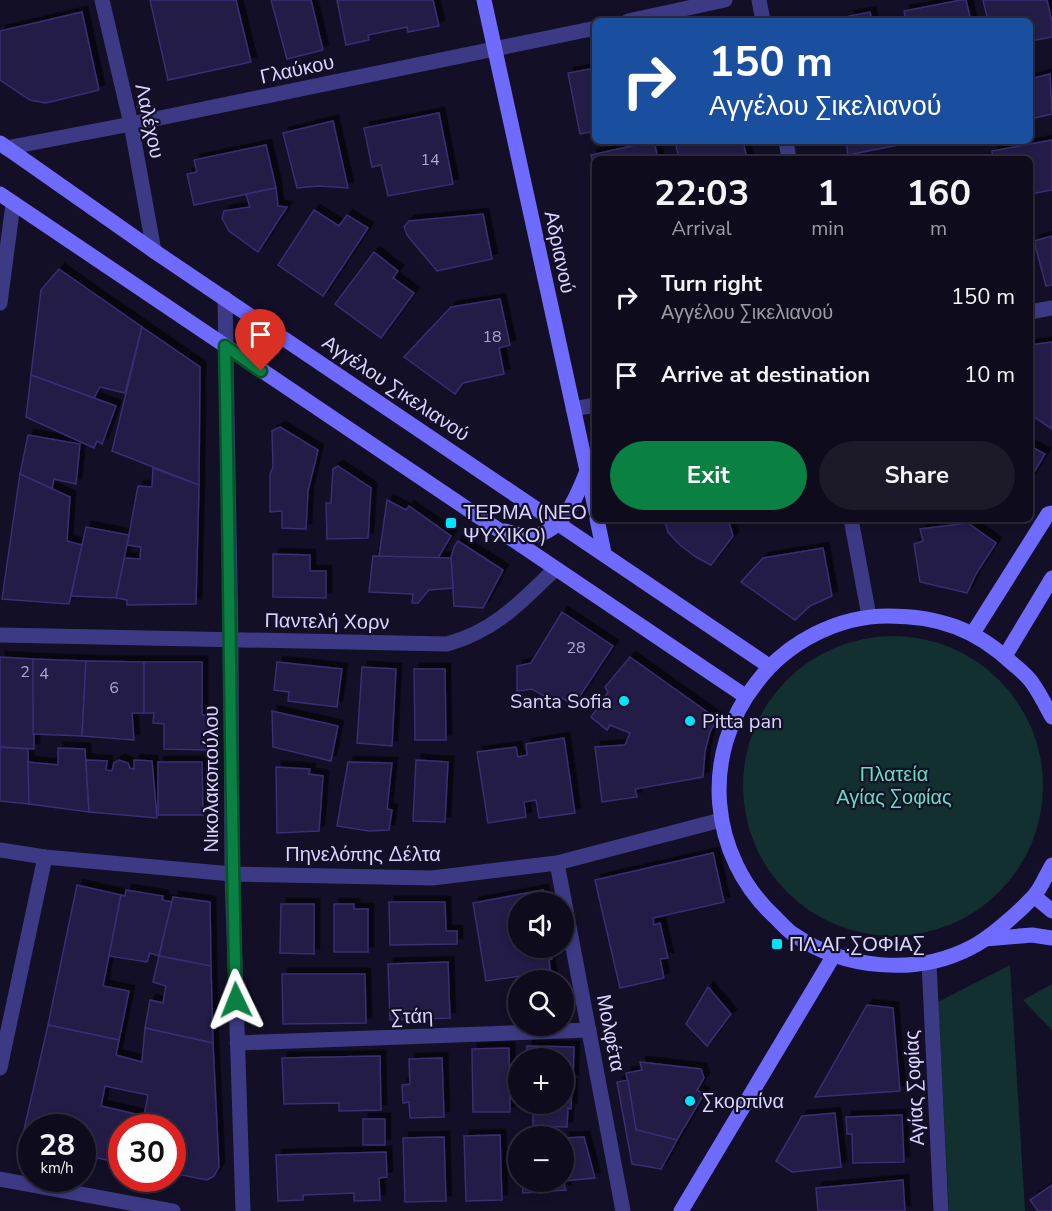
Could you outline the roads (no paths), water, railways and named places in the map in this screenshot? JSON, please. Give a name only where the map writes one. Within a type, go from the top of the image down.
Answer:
[{"type":"street","name":"Λαλέχου","points":[[102,0],[131,124],[154,251]]},
{"type":"street","name":"Αδριανού","points":[[484,0],[592,494]]},
{"type":"street","points":[[642,18],[726,0]]},
{"type":"street","points":[[759,0],[762,18]]},
{"type":"street","name":"Γλαύκου","points":[[3,146],[131,124],[592,29]]},
{"type":"street","name":"Αγγέλου Σικελιανού","points":[[3,146],[154,251],[769,666]]},
{"type":"street","points":[[0,194],[745,696]]},
{"type":"street","points":[[0,303],[13,204]]},
{"type":"street","name":"Νικολακοπούλου","points":[[225,298],[231,640],[232,874],[243,1211]]},
{"type":"street","points":[[1033,311],[1052,308]]},
{"type":"street","points":[[573,409],[592,406]]},
{"type":"street","points":[[496,529],[527,536],[540,534],[559,524],[574,501],[587,471]]},
{"type":"street","points":[[973,633],[1048,514],[1052,513]]},
{"type":"street","points":[[598,522],[604,553]]},
{"type":"street","points":[[852,522],[869,616]]},
{"type":"street","name":"Παντελή Χορν","points":[[0,635],[447,644],[468,639],[489,628],[507,615],[555,569]]},
{"type":"street","points":[[1005,656],[1052,578]]},
{"type":"street","points":[[1052,717],[1032,682],[1005,656],[973,633],[914,616],[869,616],[815,633],[769,666],[745,696],[727,735],[718,777],[721,820],[735,864],[759,903],[793,934],[834,955],[880,966],[928,963],[969,949],[985,939],[1034,896],[1052,865]]},
{"type":"street","name":"Πηνελόπης Δέλτα","points":[[0,850],[45,857],[232,874],[432,878],[557,863],[721,820]]},
{"type":"street","points":[[0,1068],[45,857]]},
{"type":"street","name":"Μολφέτα","points":[[557,863],[623,1211]]},
{"type":"street","points":[[1034,896],[1052,911]]},
{"type":"street","points":[[985,939],[1032,935],[1052,938]]},
{"type":"street","points":[[681,1211],[834,955]]},
{"type":"street","name":"Αγίας Σοφίας","points":[[928,963],[941,1211]]},
{"type":"street","name":"Στάη","points":[[237,1042],[589,1030]]},
{"type":"street","points":[[0,1179],[173,1211]]},
{"type":"place","name":"ΤΕΡΜΑ (ΝΕΟ ΨΥΧΙΚΟ)","points":[[451,523]]},
{"type":"place","name":"Santa Sofia","points":[[624,701]]},
{"type":"place","name":"Pitta pan","points":[[690,721]]},
{"type":"place","name":"ΠΛ.ΑΓ.ΣΟΦΙΑΣ","points":[[777,944]]},
{"type":"place","name":"Σκορπίνα","points":[[690,1101]]},
{"type":"park label","name":"Πλατεία Αγίας Σοφίας","points":[[894,786]]}]
